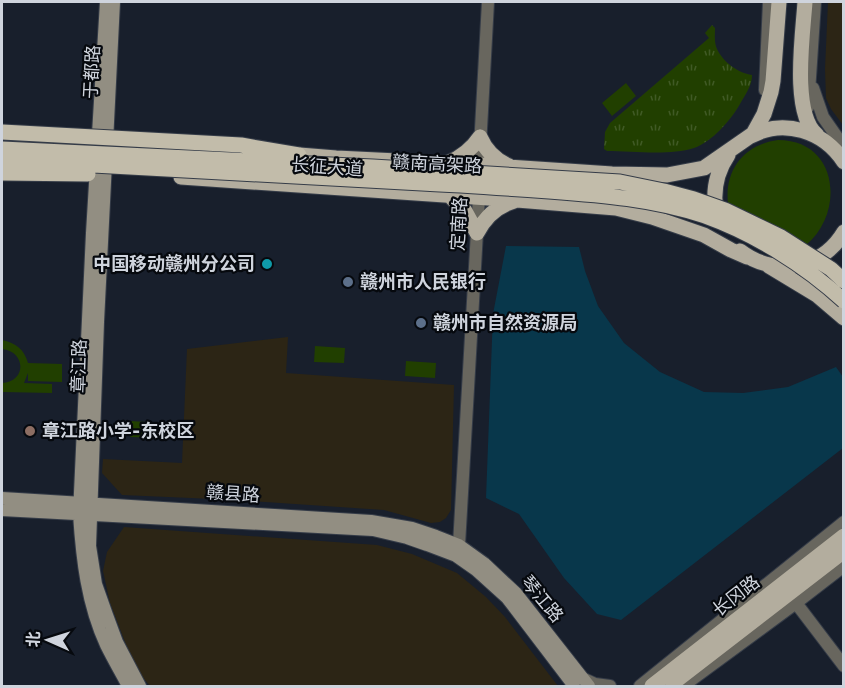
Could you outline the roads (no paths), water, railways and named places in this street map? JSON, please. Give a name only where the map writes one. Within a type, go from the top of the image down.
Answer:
[{"type":"highway","points":[[2,132],[241,145],[373,167]]},
{"type":"highway","name":"赣南高架路","points":[[2,149],[373,167],[620,182],[664,191],[715,206],[755,223],[831,269],[843,281]]},
{"type":"highway","name":"赣南高架路","points":[[2,160],[485,186],[642,200],[705,216],[733,228],[805,268],[825,283],[842,313]]},
{"type":"highway","points":[[2,173],[260,174]]},
{"type":"main road","name":"于都路","points":[[102,144],[106,2]]},
{"type":"main road","name":"于都路","points":[[102,144],[108,106],[114,2]]},
{"type":"main road","points":[[747,257],[725,235],[717,217],[714,192],[720,168],[740,143],[753,134],[764,114],[773,81],[779,2]]},
{"type":"main road","points":[[805,2],[801,90],[807,121],[810,130],[837,147],[843,162]]},
{"type":"main road","points":[[740,143],[757,132],[790,128],[809,132],[837,147]]},
{"type":"main road","points":[[447,163],[464,155],[480,137],[496,159],[506,165],[517,167]]},
{"type":"main road","name":"长征大道","points":[[2,138],[246,150],[336,158],[612,174],[667,175],[704,168],[740,143]]},
{"type":"main road","name":"章江路","points":[[102,144],[101,172],[92,233],[86,509],[81,547],[92,605],[106,645],[128,687]]},
{"type":"main road","name":"长征大道","points":[[2,167],[479,197],[616,208],[704,235],[806,287],[842,313]]},
{"type":"main road","points":[[449,195],[465,211],[477,233]]},
{"type":"main road","points":[[477,233],[490,214],[517,200]]},
{"type":"main road","points":[[766,265],[780,267],[807,263],[820,257],[831,248],[843,231]]},
{"type":"main road","name":"赣县路","points":[[2,498],[86,509]]},
{"type":"main road","name":"章江路","points":[[86,509],[96,584],[117,642],[140,687]]},
{"type":"main road","name":"赣县路","points":[[2,510],[86,509],[371,521],[412,528],[457,550]]},
{"type":"main road","name":"长冈路","points":[[645,686],[843,536]]},
{"type":"main road","name":"琴江路","points":[[457,550],[484,563],[516,593],[582,684]]},
{"type":"main road","name":"长冈路","points":[[668,687],[843,551]]},
{"type":"street","name":"定南路","points":[[457,550],[477,233],[488,2]]},
{"type":"street","points":[[764,114],[770,2]]},
{"type":"street","points":[[807,121],[815,2]]},
{"type":"street","points":[[810,73],[817,103],[837,147]]},
{"type":"street","points":[[629,687],[645,686],[843,522]]},
{"type":"street","points":[[683,687],[843,566]]},
{"type":"street","points":[[796,603],[843,666]]},
{"type":"street","points":[[582,684],[610,687]]},
{"type":"water","points":[[506,246],[579,247],[598,306],[624,343],[660,372],[704,392],[743,393],[788,387],[836,367],[843,377],[843,448],[621,620],[597,614],[564,578],[519,514],[486,498],[493,314]]},
{"type":"place","name":"中国移动赣州分公司","points":[[267,264]]},
{"type":"place","name":"赣州市人民银行","points":[[348,282]]},
{"type":"place","name":"赣州市自然资源局","points":[[421,323]]},
{"type":"place","name":"章江路小学-东校区","points":[[30,431]]}]
